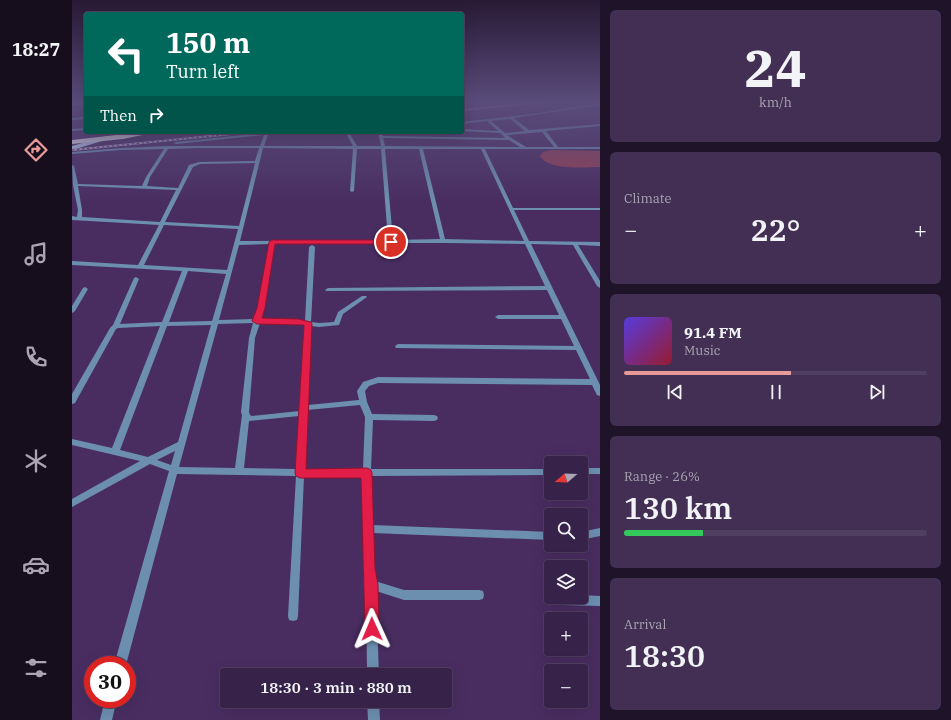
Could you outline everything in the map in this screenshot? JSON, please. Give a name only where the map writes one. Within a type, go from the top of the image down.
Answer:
[{"type":"highway","points":[[72,142],[126,136]]},
{"type":"main road","points":[[72,148],[106,139]]},
{"type":"street","points":[[142,148],[159,144],[249,136]]},
{"type":"street","points":[[123,656],[175,470],[241,228],[257,162],[265,136]]},
{"type":"street","points":[[349,136],[355,147],[352,191]]},
{"type":"street","points":[[381,136],[391,242]]},
{"type":"street","points":[[399,136],[511,140]]},
{"type":"street","points":[[506,136],[526,148]]},
{"type":"street","points":[[548,136],[557,148]]},
{"type":"street","points":[[442,137],[450,148]]},
{"type":"street","points":[[72,153],[167,147],[262,146],[600,148]]},
{"type":"street","points":[[144,188],[148,177],[167,147]]},
{"type":"street","points":[[421,148],[443,241]]},
{"type":"street","points":[[483,148],[577,348],[600,393]]},
{"type":"street","points":[[140,267],[191,166],[195,163],[257,162]]},
{"type":"street","points":[[72,166],[80,210],[79,219]]},
{"type":"street","points":[[75,185],[179,189]]},
{"type":"street","points":[[511,209],[600,209]]},
{"type":"street","points":[[72,218],[241,228]]},
{"type":"street","points":[[237,243],[443,241],[600,244]]},
{"type":"street","points":[[239,471],[246,416],[245,412],[252,338],[261,308],[272,242]]},
{"type":"street","points":[[574,244],[600,286]]},
{"type":"street","points":[[293,616],[312,247]]},
{"type":"street","points":[[72,263],[229,272]]},
{"type":"street","points":[[115,451],[186,269]]},
{"type":"street","points":[[72,401],[113,328],[116,326],[136,279]]},
{"type":"street","points":[[328,290],[550,288]]},
{"type":"street","points":[[72,310],[85,289]]},
{"type":"street","points":[[116,326],[257,321],[298,322],[319,325],[337,324],[340,313],[364,297]]},
{"type":"street","points":[[498,317],[563,317]]},
{"type":"street","points":[[398,346],[577,348]]},
{"type":"street","points":[[373,668],[371,585],[368,568],[367,473],[369,417],[363,402],[361,390],[366,384],[378,380],[594,382]]},
{"type":"street","points":[[246,416],[251,419],[363,402]]},
{"type":"street","points":[[369,417],[434,418]]},
{"type":"street","points":[[72,442],[115,451],[148,460],[175,470],[300,473],[544,472]]},
{"type":"street","points":[[72,503],[119,479],[148,460],[182,444]]},
{"type":"street","points":[[588,471],[600,471]]},
{"type":"street","points":[[368,529],[544,536]]},
{"type":"street","points":[[588,535],[600,532]]},
{"type":"street","points":[[371,585],[404,595],[479,595]]},
{"type":"street","points":[[588,601],[600,601]]},
{"type":"street","points":[[106,720],[109,708]]},
{"type":"street","points":[[373,708],[374,720]]},
{"type":"shaded area","points":[[551,150],[600,151],[600,167],[568,167],[551,164],[540,156],[543,152]]},
{"type":"railway","points":[[72,150],[215,136]]},
{"type":"route","points":[[372,629],[371,585],[368,568],[367,473],[300,473],[308,324],[298,322],[257,321],[261,308],[272,242],[391,242]]}]
